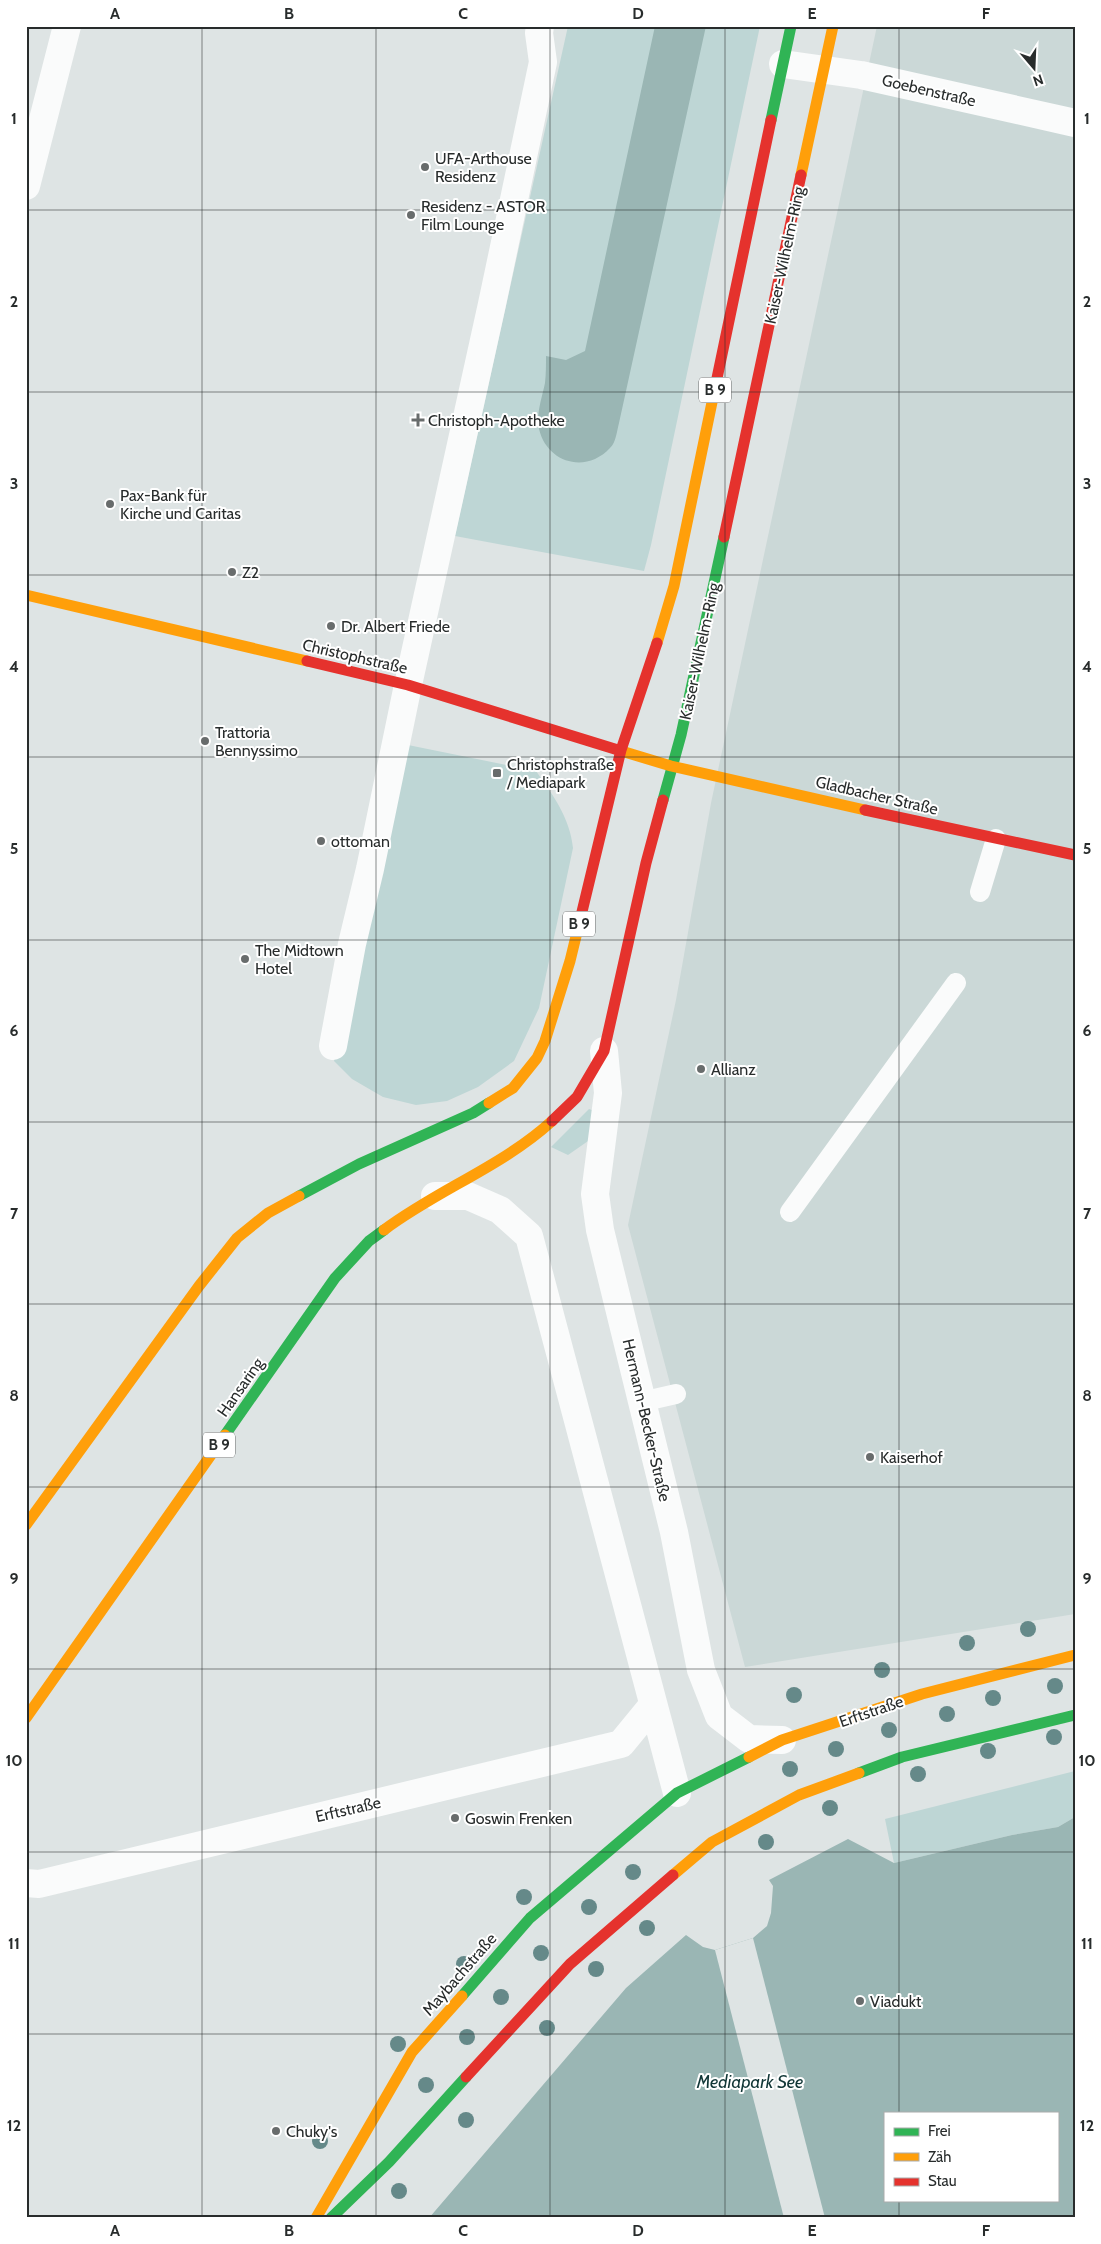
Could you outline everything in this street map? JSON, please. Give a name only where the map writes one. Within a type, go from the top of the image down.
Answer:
[{"type":"main road","name":"B 9","points":[[26,1525],[199,1286],[237,1238],[268,1213],[359,1164],[473,1113],[513,1088],[537,1058],[545,1041],[570,961],[621,750],[640,697],[674,586],[791,26]]},
{"type":"main road","name":"Kaiser-Wilhelm-Ring","points":[[435,1196],[533,1138],[577,1097],[604,1051],[646,863],[681,734],[833,26]]},
{"type":"main road","name":"Christophstraße","points":[[26,595],[408,686],[671,766]]},
{"type":"main road","name":"Gladbacher Straße","points":[[671,766],[1075,855]]},
{"type":"main road","name":"Hansaring","points":[[26,1718],[335,1278],[369,1241],[435,1196]]},
{"type":"main road","name":"Erftstraße","points":[[677,1793],[782,1740],[922,1694],[1075,1655]]},
{"type":"main road","points":[[331,2218],[389,2162],[570,1964],[712,1842],[800,1795],[902,1757],[1075,1715]]},
{"type":"main road","name":"Maybachstraße","points":[[316,2218],[412,2052],[530,1918],[677,1793]]},
{"type":"street","points":[[26,186],[67,26]]},
{"type":"street","points":[[333,1046],[352,944],[370,869],[543,62],[539,33],[540,26]]},
{"type":"street","name":"Goebenstraße","points":[[782,64],[861,75],[1075,123]]},
{"type":"street","name":"Hermann-Becker-Straße","points":[[604,1051],[608,1093],[595,1194],[600,1230],[674,1532],[701,1670],[719,1716],[749,1739],[782,1740]]},
{"type":"street","points":[[435,1196],[468,1196],[500,1210],[529,1236],[677,1793]]},
{"type":"street","name":"Erftstraße","points":[[26,1883],[39,1884],[621,1744],[653,1705]]},
{"type":"lane","points":[[980,892],[996,839]]},
{"type":"lane","points":[[790,1212],[956,983]]},
{"type":"lane","points":[[641,1402],[676,1394]]},
{"type":"shaded area","points":[[568,26],[760,26],[644,571],[455,536]]},
{"type":"shaded area","points":[[877,26],[1075,26],[1075,1614],[745,1667],[628,1225],[676,1000],[711,803]]},
{"type":"shaded area","points":[[408,745],[536,771],[564,817],[573,848],[539,1008],[514,1061],[478,1087],[447,1101],[416,1105],[383,1097],[352,1079],[334,1061]]},
{"type":"shaded area","points":[[589,1109],[592,1110],[591,1139],[568,1155],[551,1147]]},
{"type":"shaded area","points":[[1075,1771],[1075,1817],[1058,1827],[1012,1835],[894,1863],[885,1819]]},
{"type":"water","points":[[655,26],[706,26],[615,440],[612,446],[600,456],[590,461],[568,461],[550,450],[543,441],[539,429],[539,411],[545,383],[546,356],[566,360],[585,351]]},
{"type":"water","name":"Mediapark See","points":[[1075,1817],[1075,2218],[429,2218],[626,1988],[686,1935],[703,1947],[715,1950],[753,1938],[767,1926],[771,1913],[773,1886],[769,1880],[848,1839],[894,1863],[1012,1835],[1058,1827]]},
{"type":"pier","points":[[753,1938],[825,2218],[784,2218],[715,1950]]},
{"type":"traffic: fast","points":[[771,120],[791,26]]},
{"type":"traffic: fast","points":[[663,800],[681,735],[724,537]]},
{"type":"traffic: fast","points":[[299,1196],[359,1164],[473,1113],[489,1103]]},
{"type":"traffic: fast","points":[[225,1435],[335,1278],[369,1241],[384,1230]]},
{"type":"traffic: fast","points":[[859,1773],[902,1757],[1075,1715]]},
{"type":"traffic: fast","points":[[462,1996],[530,1918],[677,1793],[749,1757]]},
{"type":"traffic: fast","points":[[331,2218],[389,2162],[466,2077]]},
{"type":"traffic: slow","points":[[801,175],[833,26]]},
{"type":"traffic: slow","points":[[657,643],[674,586],[716,383]]},
{"type":"traffic: slow","points":[[26,595],[307,661]]},
{"type":"traffic: slow","points":[[618,750],[671,766],[865,810]]},
{"type":"traffic: slow","points":[[489,1103],[513,1088],[537,1058],[545,1041],[570,961],[580,920]]},
{"type":"traffic: slow","points":[[384,1230],[426,1202],[513,1151],[552,1121]]},
{"type":"traffic: slow","points":[[26,1525],[199,1286],[237,1238],[268,1213],[299,1196]]},
{"type":"traffic: slow","points":[[26,1718],[225,1435]]},
{"type":"traffic: slow","points":[[749,1757],[782,1740],[922,1694],[1075,1655]]},
{"type":"traffic: slow","points":[[673,1875],[712,1842],[799,1795],[859,1773]]},
{"type":"traffic: slow","points":[[316,2218],[412,2052],[462,1996]]},
{"type":"traffic: jam","points":[[716,383],[771,120]]},
{"type":"traffic: jam","points":[[724,537],[801,175]]},
{"type":"traffic: jam","points":[[580,920],[621,750],[657,643]]},
{"type":"traffic: jam","points":[[307,661],[408,685],[618,750]]},
{"type":"traffic: jam","points":[[552,1121],[577,1097],[604,1051],[646,863],[663,800]]},
{"type":"traffic: jam","points":[[865,810],[1075,855]]},
{"type":"traffic: jam","points":[[466,2077],[570,1964],[673,1875]]},
{"type":"place","name":"UFA-Arthouse Residenz","points":[[425,167]]},
{"type":"place","name":"Residenz - ASTOR Film Lounge","points":[[411,215]]},
{"type":"place","name":"Christoph-Apotheke","points":[[418,420]]},
{"type":"place","name":"Pax-Bank für Kirche und Caritas","points":[[110,504]]},
{"type":"place","name":"Z2","points":[[232,572]]},
{"type":"place","name":"Dr. Albert Friede","points":[[331,626]]},
{"type":"place","name":"Trattoria Bennyssimo","points":[[205,741]]},
{"type":"place","name":"Christophstraße / Mediapark","points":[[497,773]]},
{"type":"place","name":"ottoman","points":[[321,841]]},
{"type":"place","name":"The Midtown Hotel","points":[[245,959]]},
{"type":"place","name":"Allianz","points":[[701,1069]]},
{"type":"place","name":"Kaiserhof","points":[[870,1457]]},
{"type":"place","name":"Goswin Frenken","points":[[455,1818]]},
{"type":"place","name":"Viadukt","points":[[860,2001]]},
{"type":"place","name":"Chuky's","points":[[276,2131]]}]
